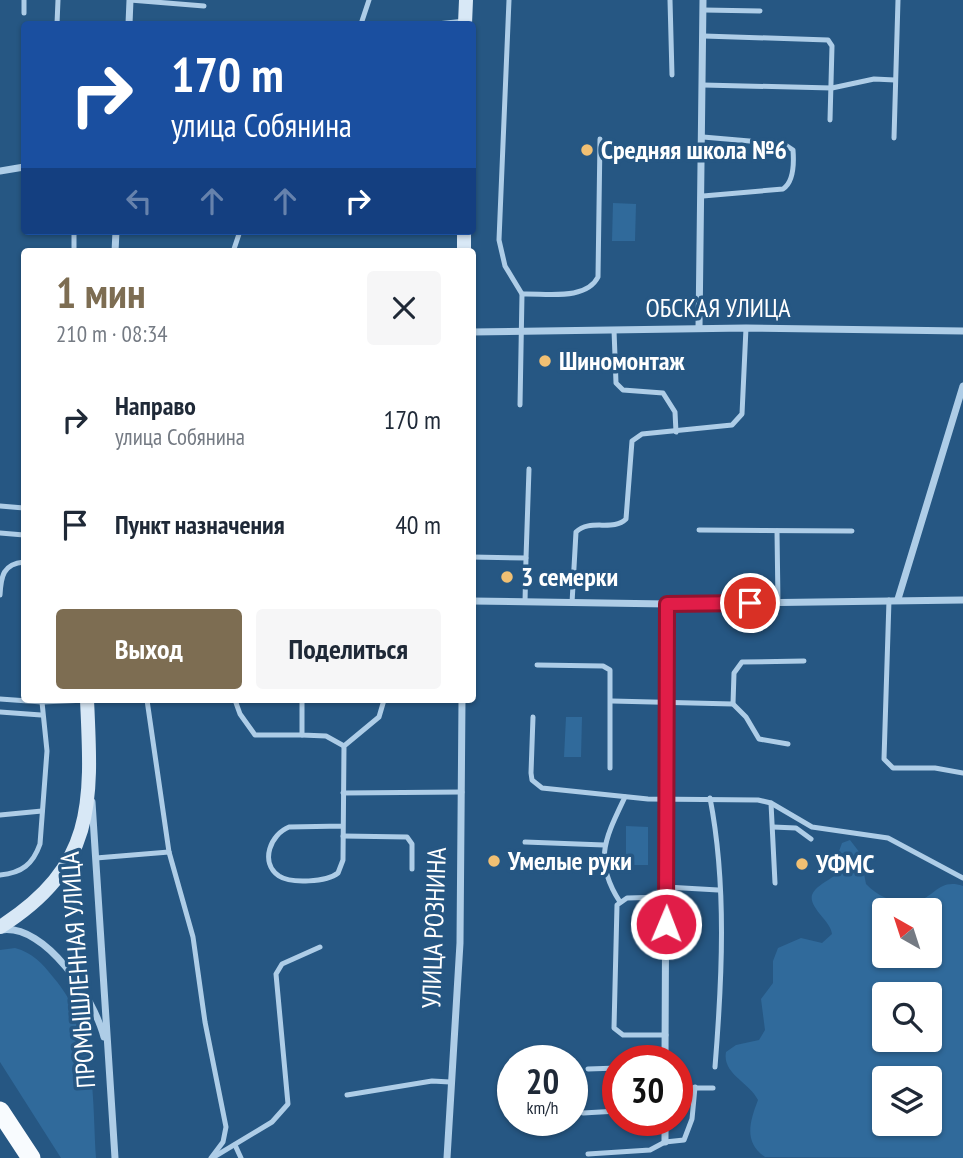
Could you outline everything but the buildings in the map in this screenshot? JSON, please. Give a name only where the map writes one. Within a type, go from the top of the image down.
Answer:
[{"type":"highway","points":[[0,1111],[31,1158]]},
{"type":"main road","points":[[465,21],[466,0]]},
{"type":"main road","name":"ПРОМЫШЛЕННАЯ УЛИЦА","points":[[0,928],[39,898],[66,866],[82,829],[90,779],[87,703]]},
{"type":"street","points":[[129,21],[130,0]]},
{"type":"street","points":[[699,328],[703,196],[703,0]]},
{"type":"street","points":[[0,171],[21,168]]},
{"type":"street","name":"ОБСКАЯ УЛИЦА","points":[[476,332],[699,328],[963,331]]},
{"type":"street","points":[[898,600],[963,386]]},
{"type":"street","points":[[476,601],[667,604],[963,600]]},
{"type":"street","points":[[666,1045],[667,604]]},
{"type":"street","name":"УЛИЦА РОЗНИНА","points":[[447,1158],[460,953],[462,703]]},
{"type":"street","name":"ПРОМЫШЛЕННАЯ УЛИЦА","points":[[90,779],[115,1158]]},
{"type":"street","points":[[0,928],[15,929],[31,935],[58,959],[93,1009],[108,1053]]},
{"type":"street","points":[[665,1136],[665,1142]]},
{"type":"lane","points":[[24,0],[24,13]]},
{"type":"lane","points":[[57,21],[58,0]]},
{"type":"lane","points":[[130,0],[204,6]]},
{"type":"lane","points":[[362,21],[369,0]]},
{"type":"lane","points":[[509,0],[499,240],[505,266],[522,294],[520,405]]},
{"type":"lane","points":[[670,0],[671,75]]},
{"type":"lane","points":[[894,138],[898,0]]},
{"type":"lane","points":[[704,10],[760,11]]},
{"type":"lane","points":[[704,36],[824,38],[832,46],[830,120]]},
{"type":"lane","points":[[703,85],[832,88],[874,79],[895,80]]},
{"type":"lane","points":[[703,137],[784,144],[793,150],[794,157],[791,181],[783,189],[703,196]]},
{"type":"lane","points":[[522,294],[584,292],[595,283],[598,277],[600,139]]},
{"type":"lane","points":[[572,603],[576,531],[588,525],[624,523],[627,514],[632,441],[642,434],[725,426],[738,420],[744,405],[746,328]]},
{"type":"lane","points":[[614,330],[615,383],[624,390],[663,393],[675,412],[676,432]]},
{"type":"lane","points":[[525,602],[528,469]]},
{"type":"lane","points":[[0,506],[21,508]]},
{"type":"lane","points":[[699,530],[852,531]]},
{"type":"lane","points":[[777,531],[778,603]]},
{"type":"lane","points":[[0,533],[21,535]]},
{"type":"lane","points":[[476,557],[526,558]]},
{"type":"lane","points":[[0,595],[1,574],[10,565],[21,563]]},
{"type":"lane","points":[[889,600],[884,759],[892,768],[935,768],[963,773]]},
{"type":"lane","points":[[733,704],[734,673],[742,662],[804,661]]},
{"type":"lane","points":[[537,665],[607,667],[611,674],[612,701],[610,768]]},
{"type":"lane","points":[[0,699],[21,700]]},
{"type":"lane","points":[[612,701],[733,704],[746,717],[759,739],[788,744]]},
{"type":"lane","points":[[0,875],[21,871],[36,855],[47,751],[41,715],[42,703]]},
{"type":"lane","points":[[147,703],[169,852],[193,937],[205,1023],[226,1127],[223,1142],[212,1158]]},
{"type":"lane","points":[[236,703],[240,715],[255,735],[326,736],[344,746]]},
{"type":"lane","points":[[302,703],[302,735]]},
{"type":"lane","points":[[343,826],[289,827],[281,830],[271,843],[270,861],[279,875],[286,878],[333,877],[341,867],[343,836],[344,746],[379,717],[383,703]]},
{"type":"lane","points":[[0,712],[41,715]]},
{"type":"lane","points":[[533,717],[531,773],[536,785],[549,790],[665,799],[747,798],[771,803],[812,827],[888,838],[963,878]]},
{"type":"lane","points":[[343,793],[462,792]]},
{"type":"lane","points":[[620,902],[605,870],[604,845],[625,797]]},
{"type":"lane","points":[[710,799],[716,834],[722,979],[715,1068]]},
{"type":"lane","points":[[771,803],[775,883]]},
{"type":"lane","points":[[0,816],[42,811]]},
{"type":"lane","points":[[773,827],[796,828],[811,839]]},
{"type":"lane","points":[[343,836],[407,836],[412,844],[412,869]]},
{"type":"lane","points":[[525,842],[604,845]]},
{"type":"lane","points":[[96,858],[169,852]]},
{"type":"lane","points":[[666,887],[718,890]]},
{"type":"lane","points":[[666,897],[627,898],[620,902],[616,911],[614,1028],[622,1035],[666,1035]]},
{"type":"lane","points":[[212,1158],[272,1122],[288,1104],[276,974],[282,964],[320,947]]},
{"type":"lane","points":[[588,1069],[602,1069]]},
{"type":"lane","points":[[347,1095],[432,1082],[450,1083]]},
{"type":"lane","points":[[588,1154],[650,1150],[665,1142],[679,1142],[687,1135],[695,1087],[713,1088]]},
{"type":"lane","points":[[235,1145],[241,1158]]},
{"type":"shaded area","points":[[613,203],[636,204],[635,241],[612,241]]},
{"type":"shaded area","points":[[566,717],[582,717],[581,757],[564,757]]},
{"type":"shaded area","points":[[626,826],[648,827],[648,865],[626,865]]},
{"type":"shaded area","points":[[850,840],[860,853],[866,884],[887,898],[872,898],[872,968],[942,968],[942,898],[925,898],[948,884],[963,886],[963,1158],[765,1157],[751,1138],[751,1123],[758,1100],[728,1066],[726,1052],[736,1045],[759,1040],[765,1030],[761,999],[773,983],[773,961],[778,948],[801,938],[822,943],[832,934],[814,906],[812,895],[817,888],[838,873],[838,854],[842,843]]},
{"type":"shaded area","points":[[15,948],[32,956],[45,967],[67,997],[78,1018],[90,1063],[96,1158],[61,1158],[0,1062],[0,950]]},
{"type":"place","name":"Средняя школа №6","points":[[587,150]]},
{"type":"place","name":"Шиномонтаж","points":[[545,361]]},
{"type":"place","name":"3 семерки","points":[[507,577]]},
{"type":"place","name":"Умелые руки","points":[[494,861]]},
{"type":"place","name":"УФМС","points":[[802,864]]},
{"type":"route","points":[[666,924],[667,604],[750,603]]}]
